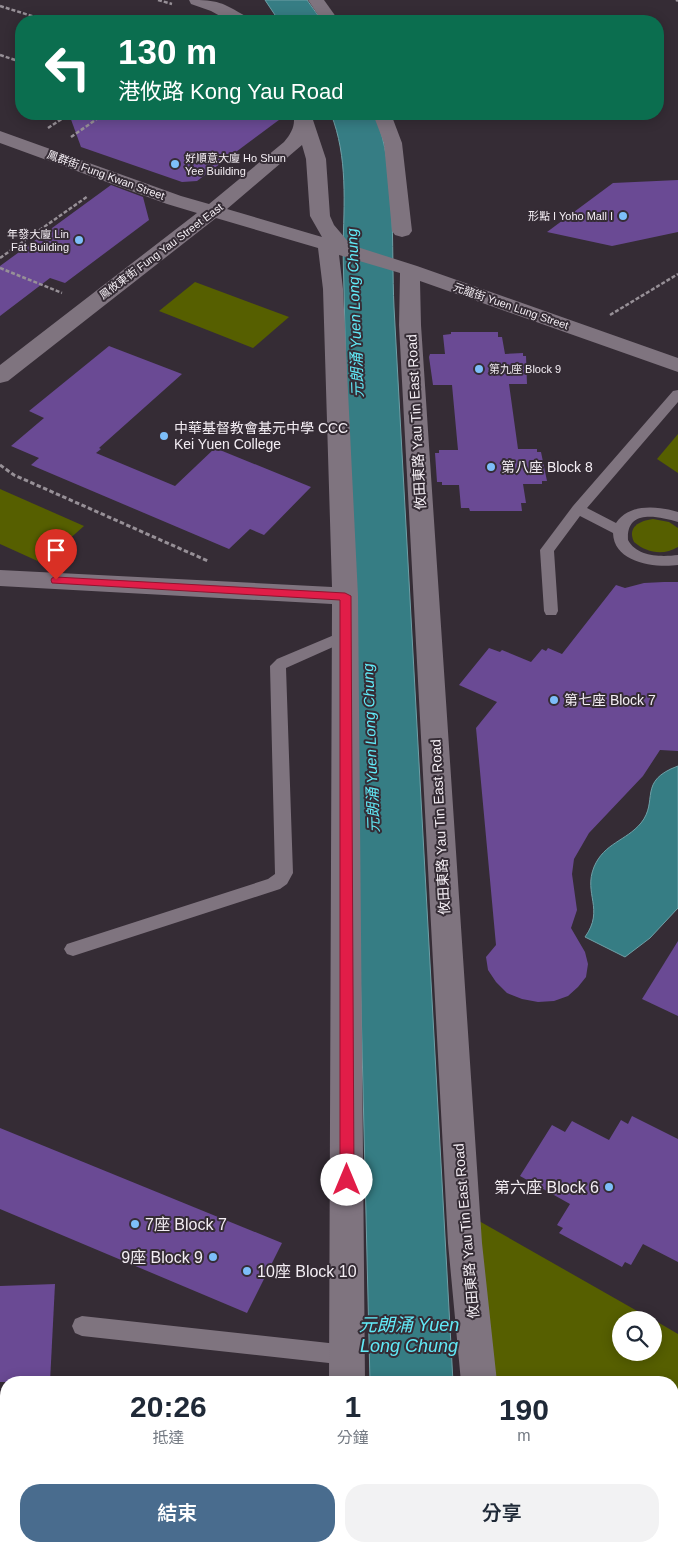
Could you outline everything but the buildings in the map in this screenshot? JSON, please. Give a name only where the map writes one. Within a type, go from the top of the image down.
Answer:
[{"type":"street","points":[[197,0],[230,15]]},
{"type":"street","points":[[316,0],[326,15]]},
{"type":"street","name":"鳳攸東街 Fung Yau Street East","points":[[0,376],[213,212],[291,146],[298,138],[302,120]]},
{"type":"street","points":[[304,120],[316,159],[320,216],[336,247],[333,289],[346,635],[347,1369]]},
{"type":"street","points":[[384,120],[393,143],[402,231]]},
{"type":"street","name":"鳳群街 Fung Kwan Street","points":[[0,137],[174,200],[213,212]]},
{"type":"street","name":"元龍街 Yuen Lung Street","points":[[213,212],[336,247],[401,268],[678,365]]},
{"type":"street","name":"攸田東路 Yau Tin East Road","points":[[401,268],[410,325],[464,1243],[478,1376]]},
{"type":"street","points":[[0,578],[345,596]]},
{"type":"lane","points":[[551,611],[547,550],[578,509],[678,394]]},
{"type":"lane","points":[[578,509],[620,531]]},
{"type":"lane","points":[[678,517],[655,511],[642,512],[632,516],[624,523],[620,531],[624,546],[642,558],[666,562],[678,560]]},
{"type":"lane","points":[[73,949],[274,884],[281,879],[284,872],[278,666],[346,635]]},
{"type":"lane","points":[[82,1326],[347,1369]]},
{"type":"path","points":[[0,6],[29,15]]},
{"type":"path","points":[[0,55],[15,60]]},
{"type":"path","points":[[41,133],[60,120]]},
{"type":"path","points":[[66,141],[96,120]]},
{"type":"path","points":[[0,258],[92,192]]},
{"type":"path","points":[[0,268],[70,296]]},
{"type":"path","points":[[606,318],[678,274]]},
{"type":"path","points":[[0,465],[14,475],[215,564]]},
{"type":"green space","points":[[195,282],[289,317],[253,348],[159,311]]},
{"type":"green space","points":[[678,434],[678,473],[657,459]]},
{"type":"green space","points":[[0,489],[84,526],[42,563],[0,544]]},
{"type":"green space","points":[[653,519],[669,522],[678,528],[678,547],[667,552],[655,552],[644,549],[634,542],[632,537],[633,529],[643,521]]},
{"type":"green space","points":[[472,1217],[637,1311],[612,1311],[612,1361],[662,1361],[662,1325],[678,1334],[678,1376],[495,1376]]},
{"type":"water","points":[[265,0],[307,0],[318,15],[275,15]]},
{"type":"water","name":"元朗涌 Yuen Long Chung","points":[[333,120],[377,120],[387,159],[390,184],[394,307],[453,1376],[370,1376],[343,249],[344,181],[343,164]]},
{"type":"water","points":[[678,766],[678,908],[650,938],[625,957],[585,937],[591,927],[594,910],[591,877],[598,859],[603,853],[641,823],[649,807],[651,792],[657,778]]},
{"type":"place","name":"好順意大廈 Ho Shun Yee Building","points":[[175,164]]},
{"type":"place","name":"形點 I Yoho Mall I","points":[[623,216]]},
{"type":"place","name":"年發大廈 Lin Fat Building","points":[[79,240]]},
{"type":"place","name":"第九座 Block 9","points":[[479,369]]},
{"type":"place","name":"中華基督教會基元中學 CCC Kei Yuen College","points":[[164,436]]},
{"type":"place","name":"第八座 Block 8","points":[[491,467]]},
{"type":"place","name":"第七座 Block 7","points":[[554,700]]},
{"type":"place","name":"第六座 Block 6","points":[[609,1187]]},
{"type":"place","name":"7座 Block 7","points":[[135,1224]]},
{"type":"place","name":"9座 Block 9","points":[[213,1257]]},
{"type":"place","name":"10座 Block 10","points":[[247,1271]]},
{"type":"route","points":[[56,580],[345,596],[347,1180]]}]
